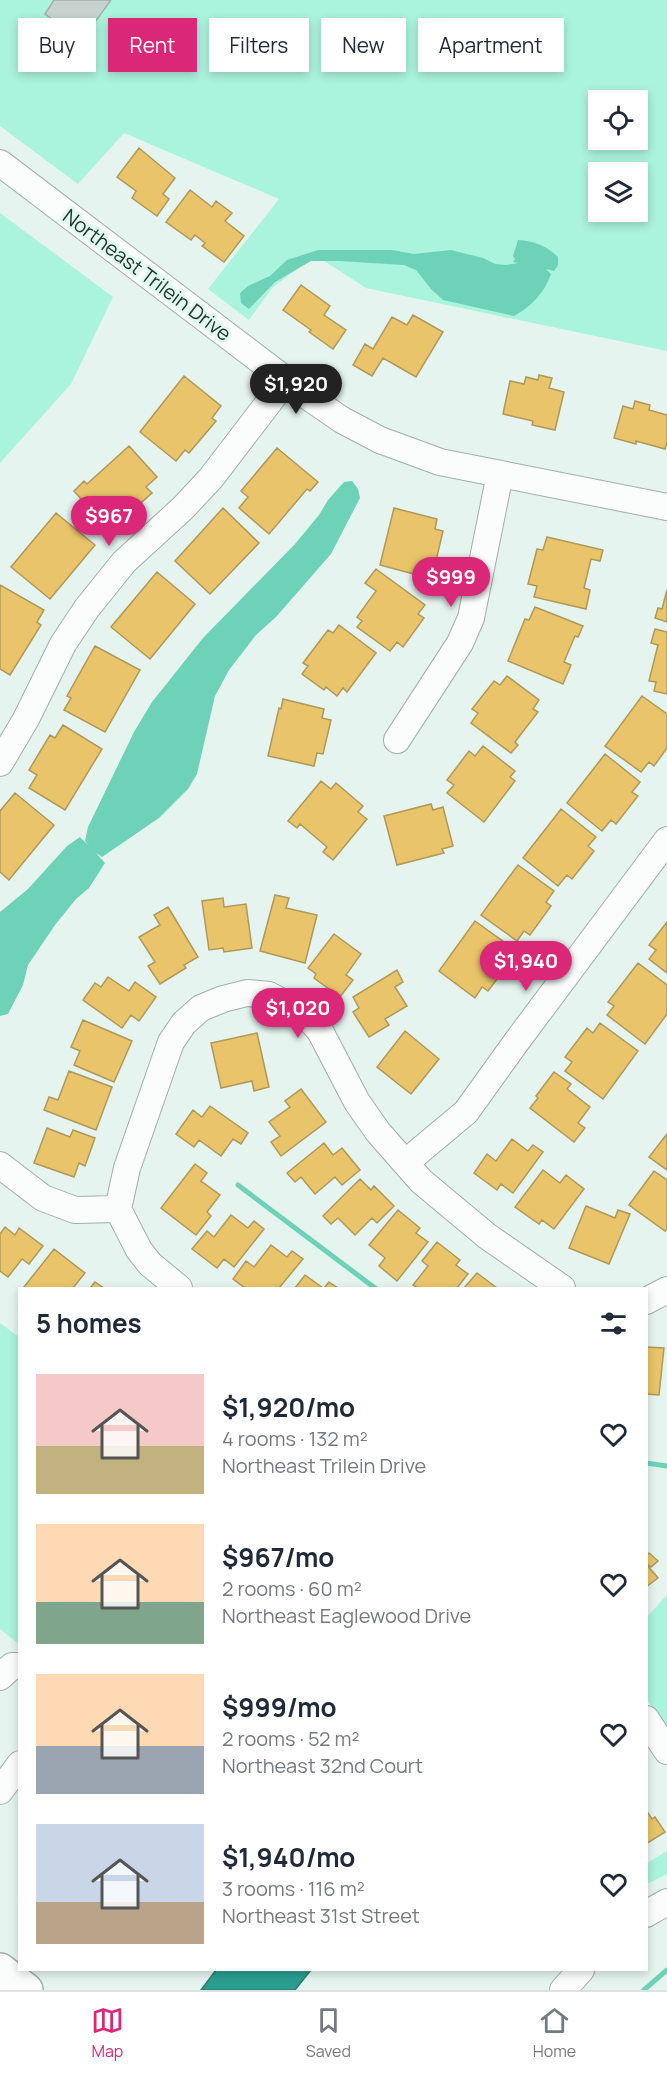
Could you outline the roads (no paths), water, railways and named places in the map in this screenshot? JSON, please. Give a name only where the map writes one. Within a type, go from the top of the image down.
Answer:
[{"type":"main road","points":[[0,1970],[26,1990]]},
{"type":"street","name":"Northeast Trilein Drive","points":[[0,163],[286,380],[342,420],[380,440],[440,462],[667,507]]},
{"type":"street","points":[[0,763],[26,719],[63,644],[87,608],[124,562],[183,508],[211,478],[286,380]]},
{"type":"street","points":[[398,740],[460,642],[471,618],[500,474]]},
{"type":"street","points":[[405,1163],[466,1112],[667,840]]},
{"type":"street","points":[[177,1287],[150,1264],[118,1209],[127,1168],[171,1042],[184,1023],[201,1008],[247,993],[269,995],[306,1015],[320,1031],[357,1102],[378,1132],[421,1181],[487,1236],[561,1287]]},
{"type":"street","points":[[0,1165],[43,1198],[75,1210],[118,1209]]},
{"type":"street","points":[[648,1300],[667,1290]]},
{"type":"street","points":[[0,1677],[12,1666],[18,1666]]},
{"type":"street","points":[[648,1722],[667,1751]]},
{"type":"street","points":[[0,1791],[18,1767]]},
{"type":"street","points":[[648,1913],[667,1902]]},
{"type":"street","points":[[563,1990],[580,1971]]},
{"type":"waterway","points":[[238,1185],[374,1287]]},
{"type":"waterway","points":[[648,1463],[667,1466]]},
{"type":"waterway","points":[[644,1990],[667,1970]]}]
